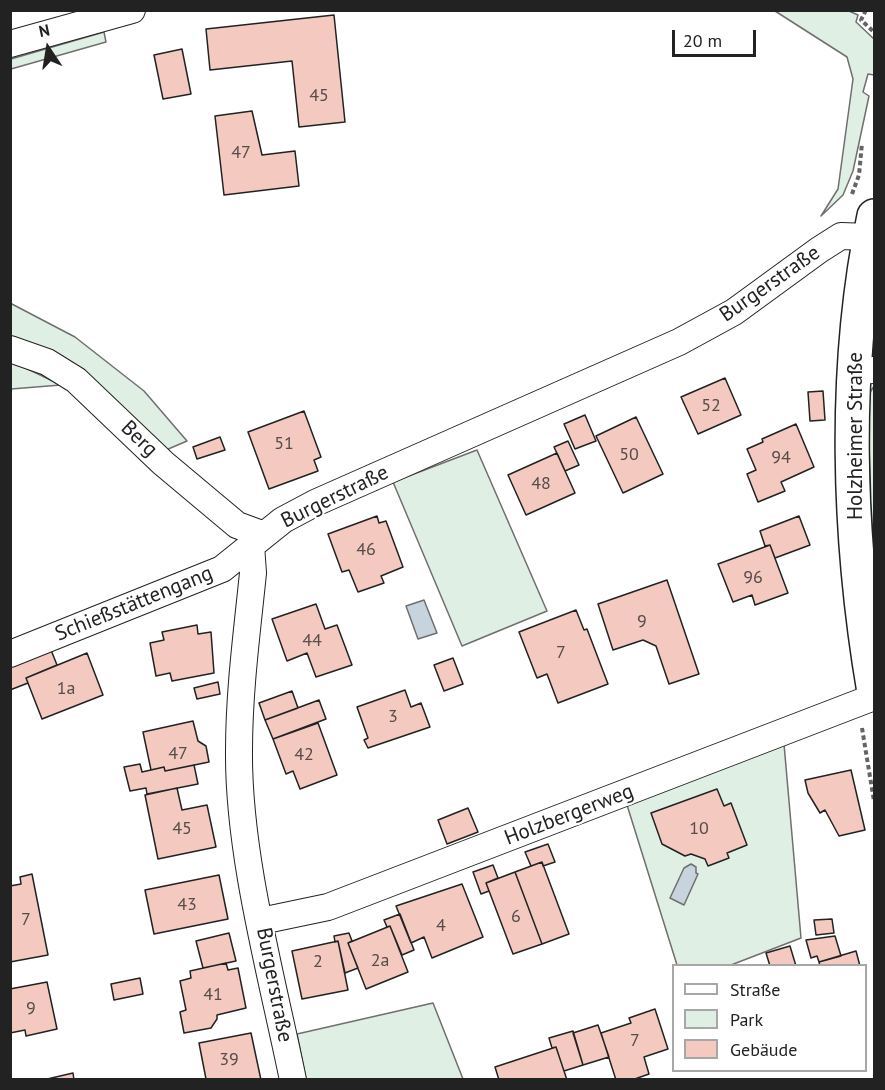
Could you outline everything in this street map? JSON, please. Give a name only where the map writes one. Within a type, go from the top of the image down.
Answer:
[{"type":"street","points":[[10,44],[132,10]]},
{"type":"street","name":"Holzheimer Straße","points":[[872,227],[860,296],[864,370],[859,588],[874,692]]},
{"type":"street","name":"Burgerstraße","points":[[293,1080],[249,858],[239,752],[253,573],[258,540],[283,520],[315,503],[679,342],[734,312],[841,236],[872,227]]},
{"type":"street","name":"Berg","points":[[10,349],[47,362],[76,380],[164,463],[258,540]]},
{"type":"street","name":"Schießstättengang","points":[[10,654],[222,569],[258,540]]},
{"type":"street","name":"Holzbergerweg","points":[[261,921],[328,907],[874,697]]},
{"type":"path","points":[[866,10],[861,20],[874,32]]},
{"type":"green space","points":[[775,11],[849,11],[858,15],[856,22],[874,39],[874,75],[868,74],[863,92],[869,96],[853,171],[843,195],[821,216],[838,189],[853,79],[847,57]]},
{"type":"green space","points":[[104,32],[106,42],[11,69],[11,59]]},
{"type":"green space","points":[[10,303],[75,337],[144,391],[187,441],[166,450],[11,338]]},
{"type":"green space","points":[[11,361],[61,385],[11,389]]},
{"type":"green space","points":[[874,386],[874,537],[870,538],[868,396]]},
{"type":"green space","points":[[477,450],[547,611],[462,646],[393,482]]},
{"type":"green space","points":[[784,744],[801,938],[734,964],[677,964],[627,805]]},
{"type":"green space","points":[[433,1003],[463,1079],[306,1079],[297,1034]]},
{"type":"shaded area","points":[[424,600],[437,633],[418,639],[406,606]]},
{"type":"shaded area","points":[[691,864],[696,867],[698,874],[684,905],[670,898],[684,868]]},
{"type":"building","points":[[334,15],[345,122],[299,127],[292,61],[210,70],[206,29]]},
{"type":"building","points":[[182,49],[191,94],[163,99],[154,55]]},
{"type":"building","points":[[252,111],[262,155],[295,151],[299,186],[224,195],[215,116]]},
{"type":"building","points":[[725,378],[741,415],[698,434],[681,397]]},
{"type":"building","points":[[823,391],[825,420],[810,421],[808,392]]},
{"type":"building","points":[[304,411],[321,457],[314,460],[318,471],[269,489],[248,432]]},
{"type":"building","points":[[585,415],[596,441],[575,449],[564,424]]},
{"type":"building","points":[[636,417],[663,474],[623,493],[596,436]]},
{"type":"building","points":[[796,424],[814,467],[781,482],[785,491],[758,502],[747,474],[756,470],[747,449],[763,442],[762,439]]},
{"type":"building","points":[[220,437],[225,450],[197,459],[193,447]]},
{"type":"building","points":[[568,441],[579,465],[565,471],[554,447]]},
{"type":"building","points":[[557,453],[575,493],[526,515],[508,475]]},
{"type":"building","points":[[377,516],[379,523],[386,521],[403,567],[381,576],[384,583],[358,592],[349,570],[342,572],[328,534]]},
{"type":"building","points":[[799,516],[810,545],[775,558],[770,545],[765,546],[760,531]]},
{"type":"building","points":[[770,545],[788,593],[755,605],[752,595],[733,602],[718,564]]},
{"type":"building","points":[[667,580],[699,674],[669,684],[656,646],[643,640],[613,650],[598,604]]},
{"type":"building","points":[[316,604],[325,629],[337,625],[352,665],[316,677],[307,653],[287,661],[272,619]]},
{"type":"building","points":[[576,610],[584,630],[587,629],[608,684],[558,703],[547,674],[537,678],[519,632]]},
{"type":"building","points":[[197,625],[198,634],[211,632],[214,673],[172,681],[170,673],[156,676],[150,643],[164,640],[162,632]]},
{"type":"building","points":[[51,650],[57,665],[26,678],[28,683],[10,690],[10,666]]},
{"type":"building","points":[[87,653],[103,695],[42,719],[26,678]]},
{"type":"building","points":[[453,658],[463,684],[444,691],[434,665]]},
{"type":"building","points":[[218,682],[220,694],[197,699],[194,688]]},
{"type":"building","points":[[405,690],[411,707],[421,703],[430,727],[368,748],[364,740],[368,738],[357,707]]},
{"type":"building","points":[[292,691],[298,708],[265,720],[259,703]]},
{"type":"building","points":[[319,700],[326,719],[273,739],[265,720]]},
{"type":"building","points":[[193,721],[198,741],[206,746],[209,762],[165,771],[164,767],[151,770],[143,732]]},
{"type":"building","points":[[318,723],[337,775],[300,789],[293,771],[286,774],[273,739]]},
{"type":"building","points":[[140,764],[142,772],[164,767],[165,771],[194,765],[198,784],[147,794],[146,788],[130,791],[124,767]]},
{"type":"building","points":[[851,770],[865,830],[839,836],[825,810],[820,813],[808,793],[805,780]]},
{"type":"building","points":[[177,788],[182,810],[207,805],[216,847],[158,859],[145,795]]},
{"type":"building","points":[[717,789],[724,806],[731,803],[747,845],[727,853],[729,858],[708,866],[705,859],[691,854],[685,856],[662,844],[651,813]]},
{"type":"building","points":[[468,808],[478,832],[447,844],[438,820]]},
{"type":"building","points":[[548,844],[555,862],[543,866],[542,862],[531,866],[525,852]]},
{"type":"building","points":[[542,862],[569,934],[542,944],[515,872]]},
{"type":"building","points":[[493,865],[498,878],[486,883],[489,891],[481,894],[473,872]]},
{"type":"building","points":[[515,872],[542,944],[513,954],[486,883]]},
{"type":"building","points":[[32,874],[48,955],[10,962],[10,886],[21,884],[20,877]]},
{"type":"building","points":[[219,875],[228,919],[154,934],[145,890]]},
{"type":"building","points":[[462,884],[483,937],[432,958],[424,937],[411,943],[396,906]]},
{"type":"building","points":[[400,914],[414,950],[402,955],[390,926],[387,927],[384,920]]},
{"type":"building","points":[[832,919],[834,933],[816,935],[814,920]]},
{"type":"building","points":[[390,926],[408,972],[366,989],[348,943]]},
{"type":"building","points":[[229,933],[236,961],[203,968],[196,941]]},
{"type":"building","points":[[349,933],[352,941],[348,943],[358,968],[345,973],[338,941],[335,942],[334,936]]},
{"type":"building","points":[[835,936],[841,956],[819,962],[817,956],[811,958],[806,940]]},
{"type":"building","points":[[338,941],[348,990],[302,999],[292,951]]},
{"type":"building","points":[[790,946],[795,964],[769,964],[766,953]]},
{"type":"building","points":[[856,951],[859,964],[820,964],[819,962]]},
{"type":"building","points":[[226,963],[228,970],[238,968],[246,1008],[217,1015],[211,1028],[184,1033],[180,1012],[186,1010],[180,981],[191,978],[190,971]]},
{"type":"building","points":[[140,978],[143,994],[114,1000],[111,984]]},
{"type":"building","points":[[47,982],[57,1029],[26,1036],[25,1030],[10,1033],[10,989]]},
{"type":"building","points":[[655,1009],[668,1049],[644,1057],[649,1074],[632,1080],[616,1080],[601,1033],[631,1023],[629,1018]]},
{"type":"building","points":[[598,1025],[609,1057],[583,1065],[573,1033]]},
{"type":"building","points":[[573,1031],[583,1065],[564,1071],[556,1047],[552,1048],[549,1038]]},
{"type":"building","points":[[251,1033],[261,1080],[206,1079],[199,1043]]},
{"type":"building","points":[[556,1047],[567,1080],[499,1080],[495,1067]]},
{"type":"building","points":[[73,1073],[74,1080],[43,1080]]}]
